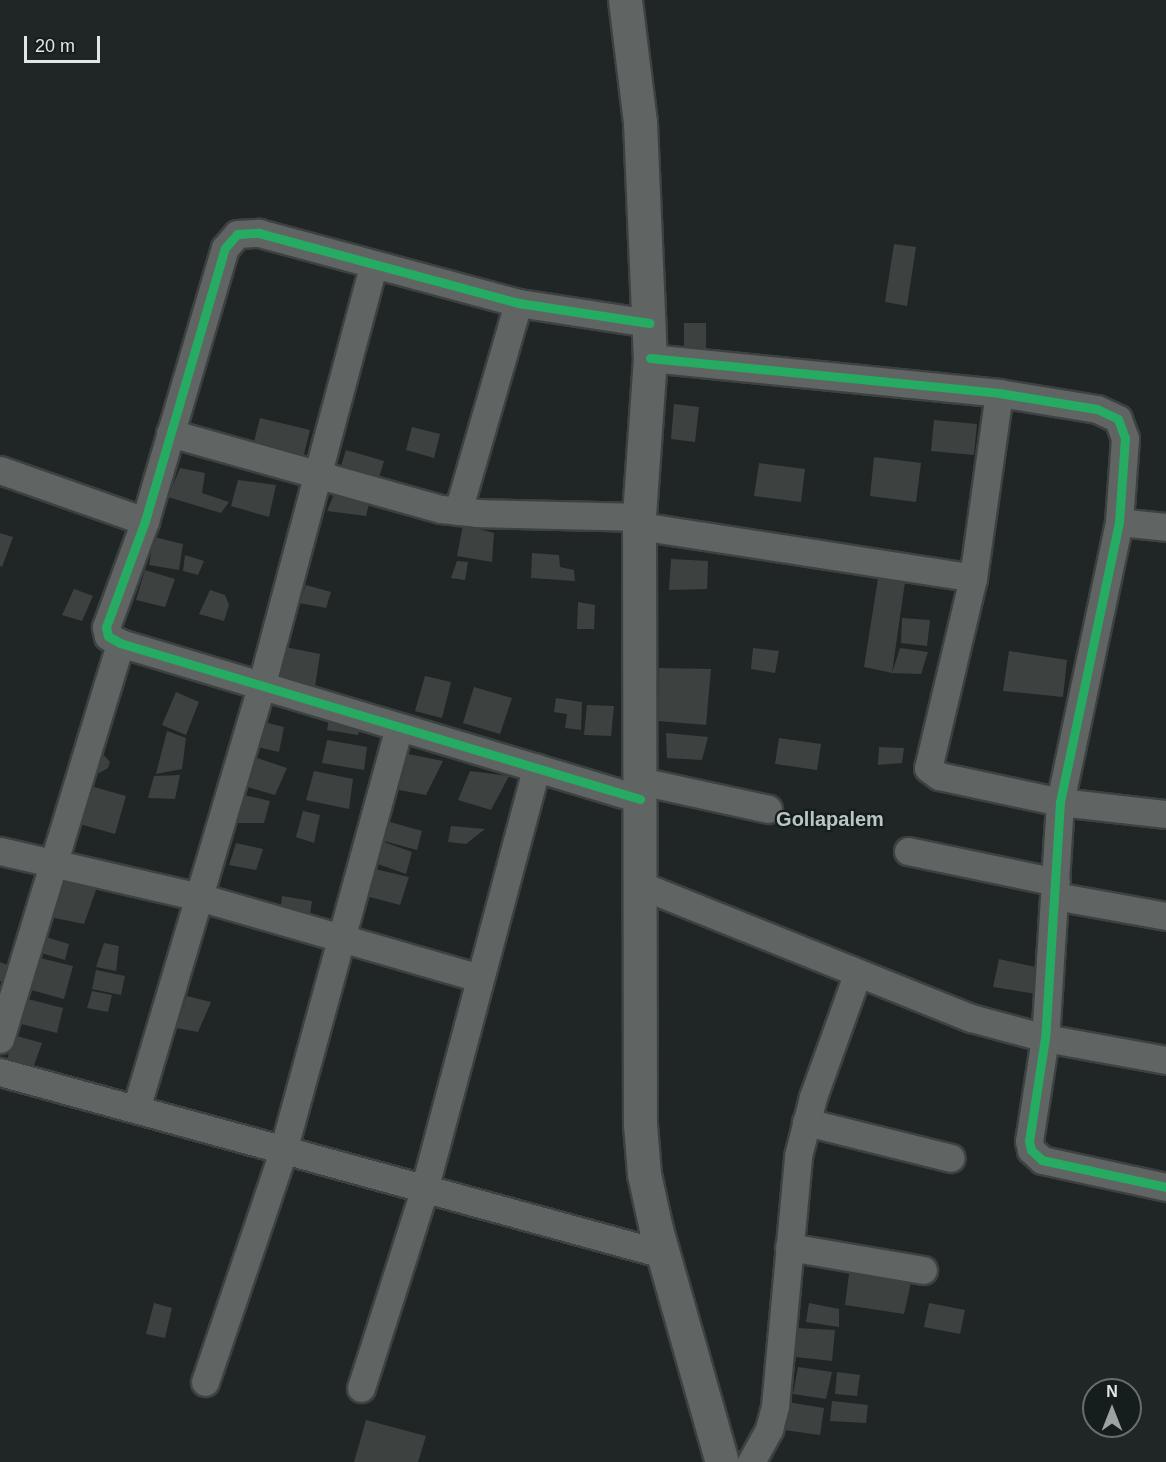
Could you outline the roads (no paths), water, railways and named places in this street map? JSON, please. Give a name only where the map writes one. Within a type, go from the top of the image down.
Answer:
[{"type":"main road","points":[[625,0],[640,122],[650,358],[639,521],[640,1124],[644,1174],[663,1254],[722,1462]]},
{"type":"street","points":[[649,323],[518,303],[373,266],[259,233],[237,234],[229,240],[145,521],[106,621],[108,636],[120,643],[261,687],[536,768],[640,790],[768,809]]},
{"type":"street","points":[[136,1109],[261,687],[373,266]]},
{"type":"street","points":[[458,511],[518,303]]},
{"type":"street","points":[[650,358],[999,393],[1097,409],[1118,419],[1125,438],[1119,522],[1060,802],[1045,1038],[1029,1141],[1035,1156],[1166,1187]]},
{"type":"street","points":[[999,393],[973,578],[928,768],[939,777],[1060,802],[1166,814]]},
{"type":"street","points":[[170,433],[317,475],[458,511],[639,521],[973,578]]},
{"type":"street","points":[[0,470],[145,521]]},
{"type":"street","points":[[1119,522],[1166,527]]},
{"type":"street","points":[[0,1039],[55,864],[120,643]]},
{"type":"street","points":[[205,1382],[283,1151],[399,728]]},
{"type":"street","points":[[361,1388],[424,1190],[536,768]]},
{"type":"street","points":[[0,851],[199,897],[479,978]]},
{"type":"street","points":[[908,851],[1166,915]]},
{"type":"street","points":[[640,885],[856,975],[971,1018],[1045,1038],[1166,1060]]},
{"type":"street","points":[[751,1462],[769,1429],[775,1406],[798,1156],[806,1122],[856,975]]},
{"type":"street","points":[[0,1072],[663,1254]]},
{"type":"street","points":[[806,1122],[951,1158]]},
{"type":"street","points":[[789,1246],[923,1270]]},
{"type":"district","name":"Gollapalem","points":[[830,819]]}]
